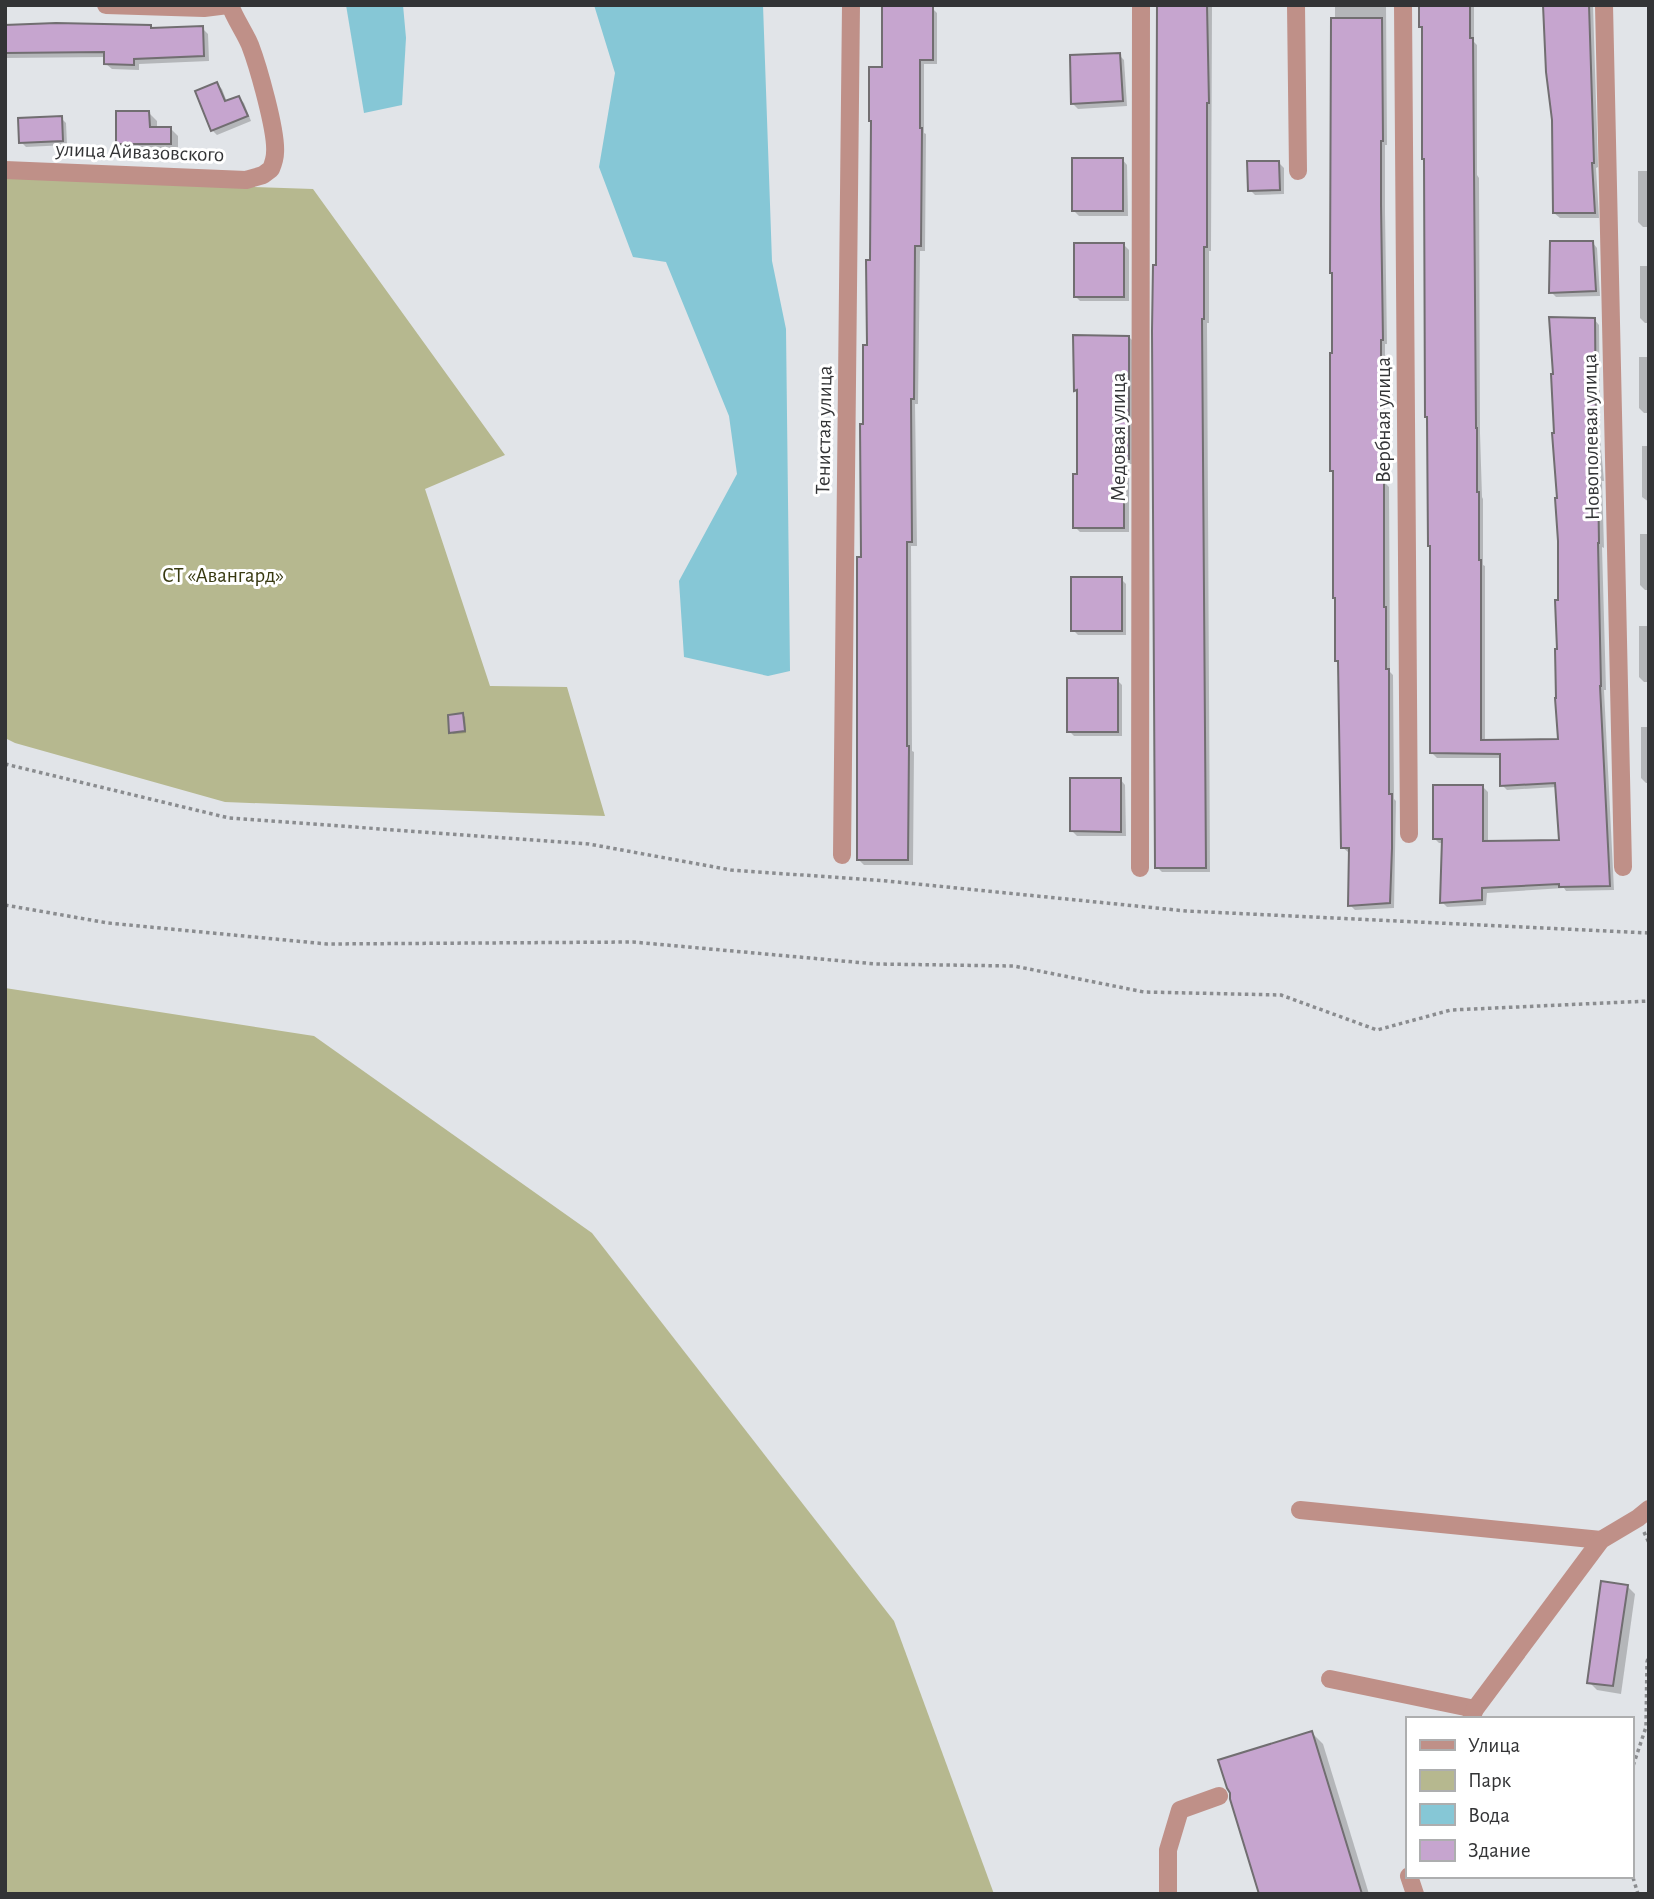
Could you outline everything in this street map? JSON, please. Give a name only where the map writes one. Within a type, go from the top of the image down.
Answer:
[{"type":"street","points":[[106,5],[204,8],[229,5]]},
{"type":"street","name":"улица Айвазовского","points":[[5,170],[246,180],[263,175],[271,169],[275,152],[273,135],[249,44],[229,5]]},
{"type":"street","name":"Тенистая улица","points":[[842,855],[851,5]]},
{"type":"street","name":"Медовая улица","points":[[1140,868],[1141,5]]},
{"type":"street","points":[[1296,5],[1298,171]]},
{"type":"street","name":"Вербная улица","points":[[1403,5],[1409,834]]},
{"type":"street","name":"Новополевая улица","points":[[1604,5],[1623,867]]},
{"type":"street","points":[[1330,1679],[1473,1714],[1601,1540],[1649,1509]]},
{"type":"street","points":[[1300,1510],[1601,1540]]},
{"type":"street","points":[[1168,1894],[1168,1850],[1180,1810],[1219,1796]]},
{"type":"path","points":[[5,764],[229,818],[589,844],[731,870],[900,883],[1186,911],[1649,933]]},
{"type":"path","points":[[5,905],[108,923],[327,944],[633,942],[876,964],[1014,967],[1144,992],[1281,995],[1377,1030],[1451,1010],[1649,1001]]},
{"type":"path","points":[[1633,1766],[1646,1727],[1649,1655]]},
{"type":"green space","name":"СТ «Авангард»","points":[[5,178],[313,189],[505,455],[425,489],[490,686],[567,687],[605,816],[225,802],[5,738]]},
{"type":"green space","points":[[5,988],[314,1036],[592,1233],[894,1621],[994,1894],[5,1894]]},
{"type":"water","points":[[346,5],[403,5],[406,38],[402,105],[364,113]]},
{"type":"water","points":[[594,5],[763,5],[772,261],[786,329],[790,671],[768,676],[684,657],[679,581],[737,474],[729,416],[666,262],[633,257],[599,167],[615,73]]},
{"type":"building","points":[[1157,5],[1207,5],[1207,247],[1204,247],[1202,319],[1206,868],[1155,868],[1152,331],[1153,265],[1156,265]]},
{"type":"building","points":[[1419,5],[1470,5],[1470,38],[1473,38],[1481,740],[1558,739],[1555,698],[1555,600],[1558,600],[1558,541],[1549,317],[1595,318],[1600,686],[1610,886],[1559,887],[1559,884],[1482,888],[1482,900],[1440,903],[1442,839],[1433,839],[1433,785],[1483,785],[1483,841],[1559,840],[1555,783],[1500,786],[1500,754],[1430,753],[1430,546],[1425,417],[1422,27],[1419,27]]},
{"type":"building","points":[[1543,5],[1589,5],[1595,213],[1553,213],[1552,120],[1546,72]]},
{"type":"building","points":[[882,6],[933,6],[933,60],[920,60],[921,246],[915,246],[914,399],[911,399],[912,542],[907,542],[908,860],[857,860],[857,557],[861,557],[860,424],[863,424],[863,345],[867,345],[866,260],[870,260],[869,67],[882,67]]},
{"type":"building","points":[[1331,18],[1382,18],[1381,480],[1384,480],[1386,669],[1389,669],[1389,794],[1392,794],[1390,903],[1348,906],[1349,848],[1341,848],[1338,661],[1335,661],[1333,598],[1333,471],[1330,471]]},
{"type":"building","points":[[5,25],[151,25],[151,28],[203,26],[204,56],[134,59],[134,65],[104,64],[104,52],[5,53]]},
{"type":"building","points":[[1120,53],[1123,101],[1071,104],[1070,55]]},
{"type":"building","points":[[217,82],[225,101],[239,96],[248,116],[211,131],[195,91]]},
{"type":"building","points":[[116,111],[149,111],[150,127],[171,127],[171,144],[116,144]]},
{"type":"building","points":[[62,116],[63,141],[19,143],[18,118]]},
{"type":"building","points":[[1072,158],[1123,158],[1123,211],[1072,211]]},
{"type":"building","points":[[1247,161],[1279,161],[1280,190],[1248,191]]},
{"type":"building","points":[[1550,241],[1593,241],[1596,291],[1549,293]]},
{"type":"building","points":[[1074,243],[1124,243],[1124,297],[1074,297]]},
{"type":"building","points":[[1073,335],[1129,336],[1129,459],[1124,459],[1124,528],[1073,528],[1073,474],[1077,474],[1077,390],[1074,391]]},
{"type":"building","points":[[1071,577],[1122,577],[1122,631],[1071,631]]},
{"type":"building","points":[[1067,678],[1118,678],[1118,732],[1067,732]]},
{"type":"building","points":[[463,713],[465,731],[449,733],[448,715]]},
{"type":"building","points":[[1070,778],[1121,778],[1121,832],[1070,831]]},
{"type":"building","points":[[1601,1581],[1628,1585],[1613,1686],[1587,1683]]},
{"type":"building","points":[[1312,1731],[1362,1894],[1259,1894],[1218,1760]]}]
